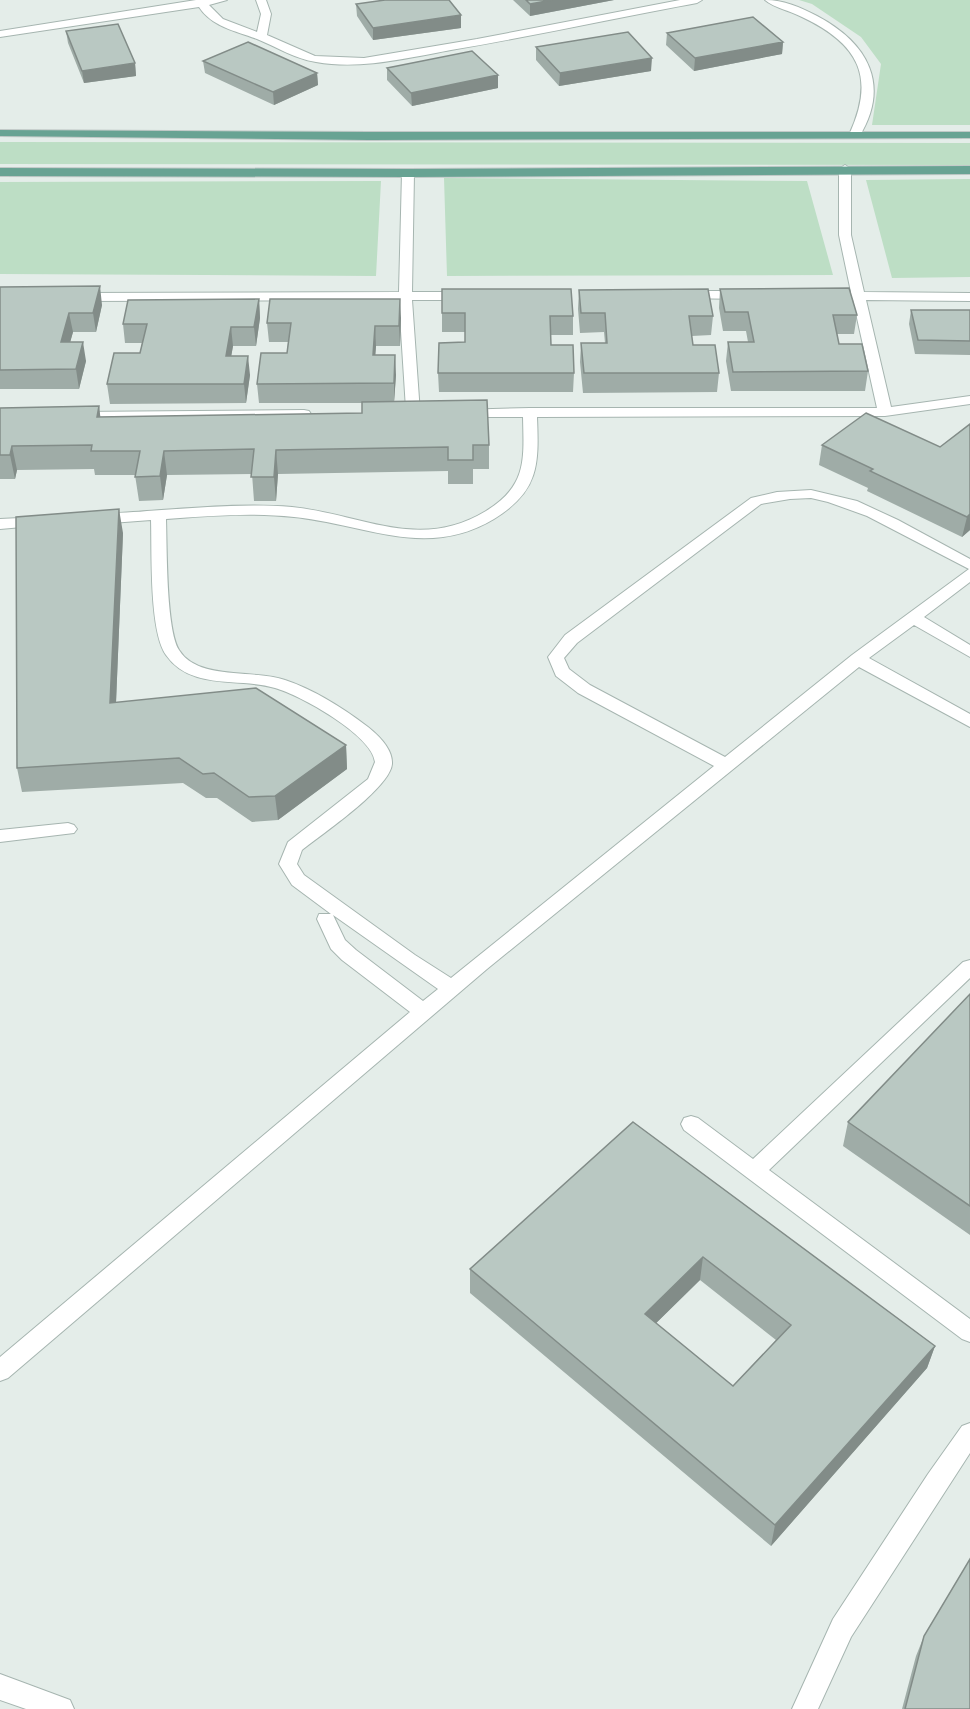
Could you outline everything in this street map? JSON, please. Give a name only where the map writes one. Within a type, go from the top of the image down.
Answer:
[{"type":"main road","points":[[0,133],[369,136],[970,135]]},
{"type":"main road","points":[[0,171],[408,173],[970,170]]},
{"type":"street","points":[[0,34],[222,0]]},
{"type":"street","points":[[261,0],[266,7],[267,16],[261,37]]},
{"type":"street","points":[[202,2],[213,17],[233,29],[261,37],[300,56],[330,61],[360,61],[488,41],[661,3],[697,0]]},
{"type":"street","points":[[770,0],[816,18],[841,35],[857,51],[867,74],[867,104],[855,135]]},
{"type":"street","points":[[844,169],[845,235],[885,412]]},
{"type":"street","points":[[390,413],[419,413],[405,296],[408,173]]},
{"type":"street","points":[[675,295],[756,295]]},
{"type":"street","points":[[60,297],[476,296]]},
{"type":"street","points":[[813,296],[970,297]]},
{"type":"street","points":[[448,412],[885,412],[970,400]]},
{"type":"street","points":[[80,520],[294,512],[338,519],[399,534],[442,535],[461,530],[486,518],[506,504],[524,482],[529,470],[530,412]]},
{"type":"street","points":[[59,416],[319,413]]},
{"type":"street","points":[[728,765],[584,688],[562,672],[556,657],[571,639],[756,501],[778,496],[810,494],[850,502],[970,565]]},
{"type":"street","points":[[158,516],[165,628],[171,651],[195,670],[209,674],[260,680],[293,688],[367,735],[382,753],[384,762],[382,773],[374,783],[294,847],[288,864],[292,873],[298,880],[408,960],[452,988]]},
{"type":"street","points":[[0,524],[54,526],[0,535]]},
{"type":"street","points":[[0,1371],[452,988],[858,659],[970,574]]},
{"type":"street","points":[[913,618],[970,652]]},
{"type":"street","points":[[858,659],[970,721]]},
{"type":"street","points":[[0,836],[68,829]]},
{"type":"street","points":[[326,919],[330,932],[349,955],[423,1012]]},
{"type":"street","points":[[754,1171],[970,967]]},
{"type":"street","points":[[691,1124],[970,1332]]},
{"type":"street","points":[[805,1709],[842,1628],[936,1482],[970,1434]]},
{"type":"street","points":[[0,1687],[61,1709]]},
{"type":"green space","points":[[799,0],[970,0],[970,125],[872,125],[881,64],[861,37],[812,4]]},
{"type":"green space","points":[[0,142],[970,143],[970,165],[0,164]]},
{"type":"green space","points":[[444,178],[807,181],[833,275],[447,276]]},
{"type":"green space","points":[[970,179],[970,277],[892,278],[866,180]]},
{"type":"green space","points":[[381,181],[376,276],[0,274],[0,182]]},
{"type":"building","points":[[385,0],[449,0],[461,15],[373,28],[356,4]]},
{"type":"building","points":[[526,0],[552,0],[530,4]]},
{"type":"building","points":[[753,17],[783,42],[695,58],[667,33]]},
{"type":"building","points":[[118,24],[135,63],[82,71],[66,31]]},
{"type":"building","points":[[628,32],[652,58],[560,73],[536,47]]},
{"type":"building","points":[[248,42],[317,73],[273,92],[203,61]]},
{"type":"building","points":[[472,51],[498,75],[411,93],[387,68]]},
{"type":"building","points":[[100,286],[93,313],[69,313],[61,342],[83,342],[76,369],[0,370],[0,287]]},
{"type":"building","points":[[849,288],[857,315],[833,315],[839,344],[862,344],[868,371],[733,372],[728,342],[754,342],[748,312],[725,312],[720,289]]},
{"type":"building","points":[[442,289],[571,289],[573,316],[550,316],[551,345],[573,345],[574,373],[438,373],[439,343],[465,342],[465,313],[442,313]]},
{"type":"building","points":[[708,289],[713,316],[689,316],[693,345],[715,345],[719,373],[584,373],[581,343],[607,343],[605,313],[581,313],[579,290]]},
{"type":"building","points":[[259,299],[254,327],[231,327],[226,356],[248,356],[244,384],[107,384],[114,353],[140,353],[147,324],[123,324],[128,300]]},
{"type":"building","points":[[270,299],[400,299],[399,326],[375,326],[373,355],[395,355],[394,383],[257,384],[261,353],[287,353],[291,323],[267,323]]},
{"type":"building","points":[[911,310],[970,310],[970,341],[918,340]]},
{"type":"building","points":[[487,400],[489,445],[473,445],[473,460],[448,460],[448,447],[276,450],[274,477],[251,477],[254,449],[164,451],[160,476],[135,477],[140,451],[91,451],[92,445],[12,446],[10,455],[0,455],[0,408],[99,406],[97,417],[362,413],[362,402]]},
{"type":"building","points":[[866,413],[940,447],[970,424],[970,514],[967,517],[870,471],[873,469],[822,445]]},
{"type":"building","points":[[119,509],[110,703],[256,688],[346,745],[275,796],[249,797],[214,773],[203,774],[179,758],[17,768],[16,517]]},
{"type":"building","points":[[970,994],[970,1206],[848,1122]]},
{"type":"building","points":[[633,1122],[935,1346],[775,1525],[470,1269]],"holes":[[[703,1257],[791,1325],[733,1386],[645,1314]]]},
{"type":"building","points":[[970,1559],[970,1709],[905,1709],[924,1636]]}]
